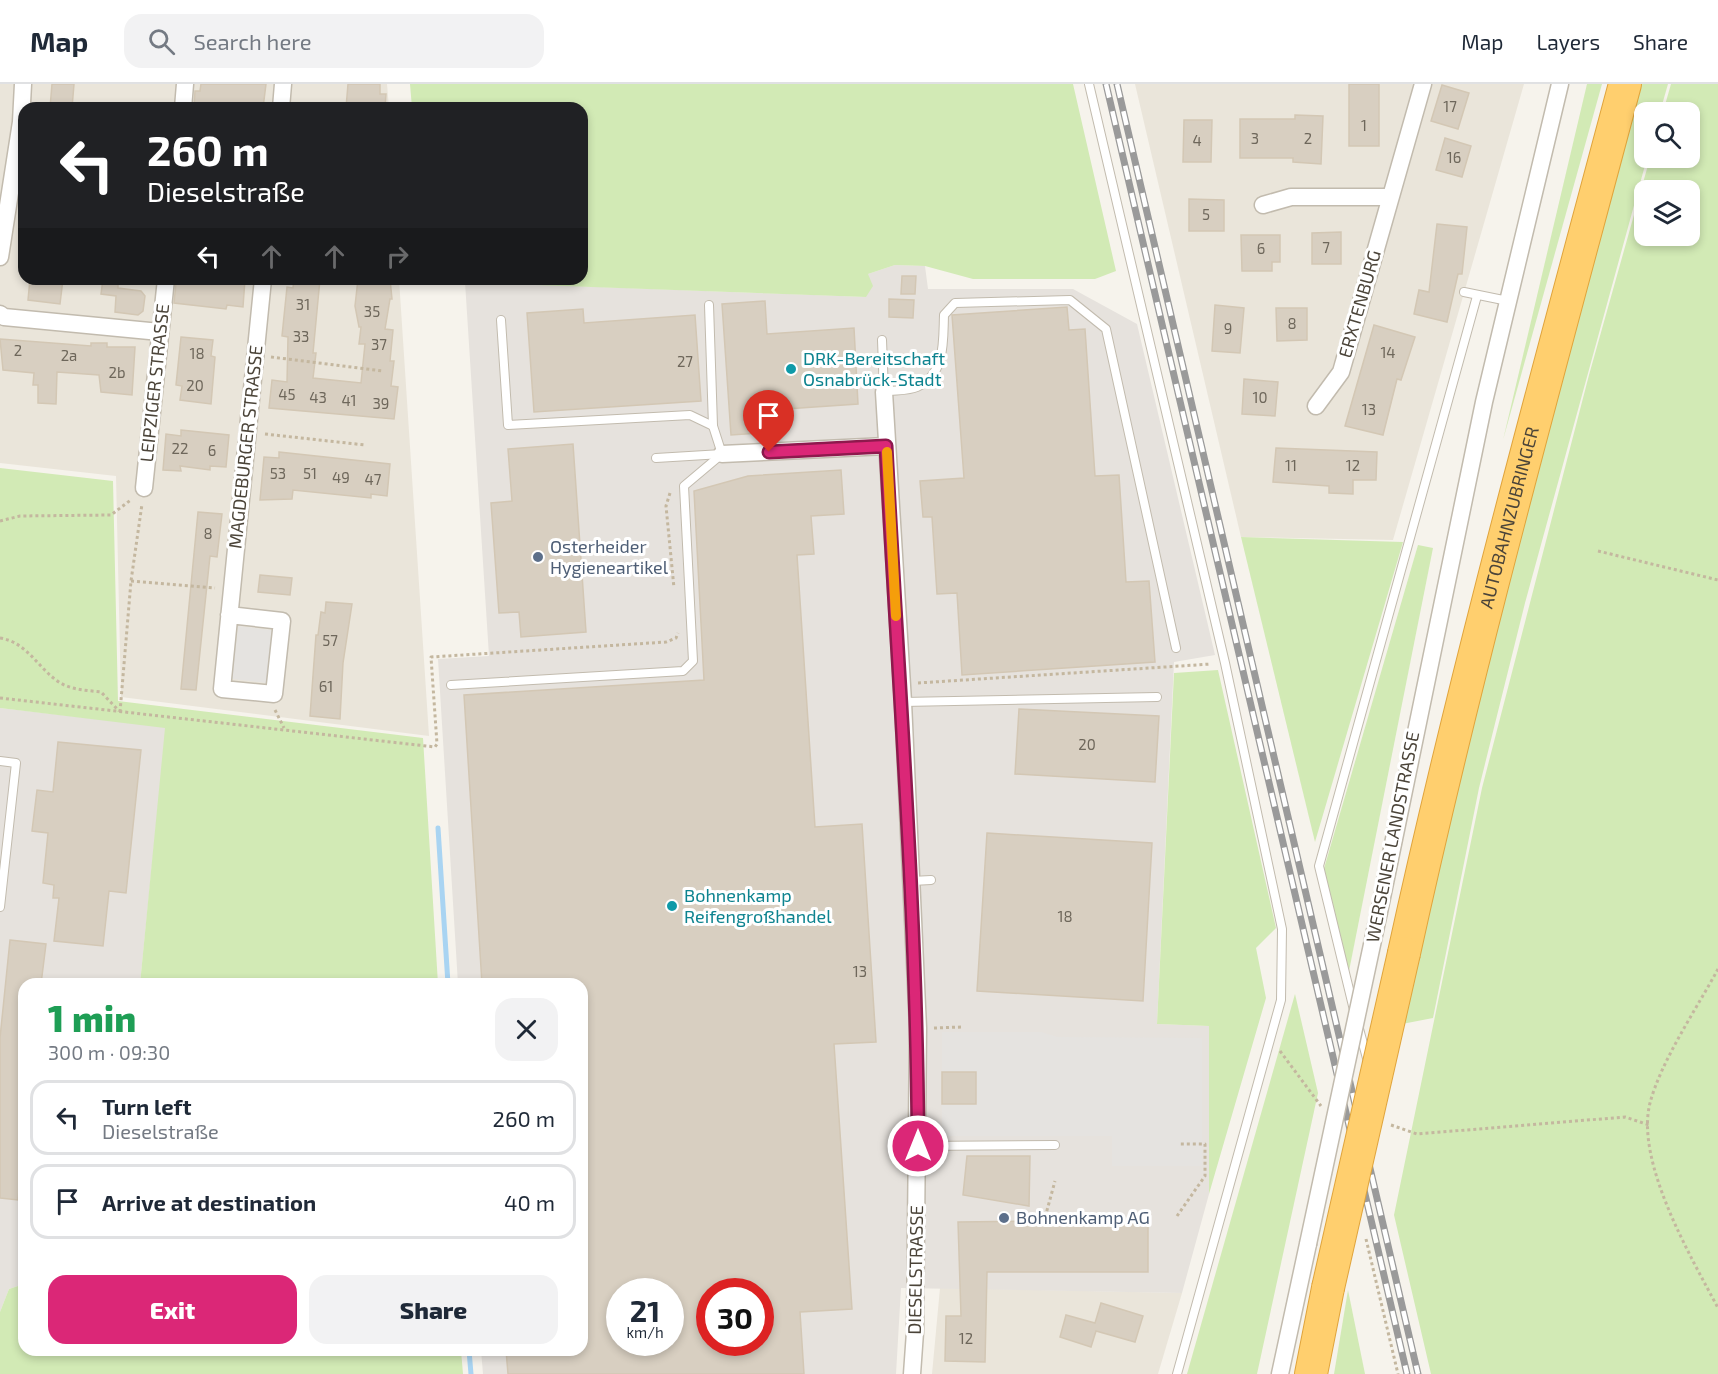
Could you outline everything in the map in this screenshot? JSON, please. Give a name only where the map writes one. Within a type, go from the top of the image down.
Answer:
[{"type":"highway","name":"AUTOBAHNZUBRINGER","points":[[1311,1374],[1328,1288],[1442,782],[1491,584],[1624,84]]},
{"type":"street","points":[[22,102],[23,84]]},
{"type":"street","points":[[184,102],[186,84]]},
{"type":"street","points":[[282,102],[283,84]]},
{"type":"street","name":"ERXTENBURG","points":[[1316,406],[1341,372],[1423,84]]},
{"type":"street","name":"WERSENER LANDSTRASSE","points":[[1280,1374],[1379,912],[1442,594],[1560,84]]},
{"type":"street","points":[[0,257],[18,146]]},
{"type":"street","points":[[1263,205],[1291,197],[1390,196]]},
{"type":"street","name":"LEIPZIGER STRASSE","points":[[144,488],[165,285]]},
{"type":"street","name":"MAGDEBURGER STRASSE","points":[[229,615],[282,621],[274,694],[222,688],[231,590],[262,285]]},
{"type":"street","points":[[0,314],[4,317],[160,332]]},
{"type":"street","name":"DIESELSTRASSE","points":[[884,392],[903,702],[918,1028],[915,1332],[912,1374]]},
{"type":"street","points":[[722,454],[886,446]]},
{"type":"lane","points":[[1089,84],[1225,663],[1282,929],[1281,1000],[1177,1374]]},
{"type":"lane","points":[[1464,292],[1508,301]]},
{"type":"lane","points":[[1384,1120],[1342,964],[1319,866],[1478,296]]},
{"type":"lane","points":[[882,340],[884,392],[917,387],[936,374],[943,348],[944,315],[955,303],[1070,300],[1106,329],[1176,648]]},
{"type":"lane","points":[[709,305],[713,426],[722,454]]},
{"type":"lane","points":[[501,320],[508,425],[690,415],[713,426]]},
{"type":"lane","points":[[656,458],[722,454]]},
{"type":"lane","points":[[451,685],[683,671],[693,661],[684,486],[722,454]]},
{"type":"lane","points":[[903,702],[1157,697]]},
{"type":"lane","points":[[0,761],[16,763],[0,907]]},
{"type":"lane","points":[[912,881],[931,880]]},
{"type":"lane","points":[[918,1146],[1055,1145]]},
{"type":"path","points":[[255,355],[383,371]]},
{"type":"path","points":[[247,432],[365,445]]},
{"type":"path","points":[[0,521],[20,516],[111,514],[144,488]]},
{"type":"path","points":[[120,712],[130,581],[144,488]]},
{"type":"path","points":[[671,490],[666,506],[675,596]]},
{"type":"path","points":[[1598,552],[1718,580]]},
{"type":"path","points":[[130,581],[231,590]]},
{"type":"path","points":[[0,698],[435,747],[437,744],[432,657],[666,642],[676,638],[678,630]]},
{"type":"path","points":[[0,638],[25,650],[55,679],[73,689],[101,692],[120,712]]},
{"type":"path","points":[[902,684],[1225,663]]},
{"type":"path","points":[[1718,969],[1666,1065],[1650,1104],[1648,1145],[1678,1232],[1718,1308]]},
{"type":"path","points":[[937,1028],[962,1027]]},
{"type":"path","points":[[1384,1120],[1395,1129],[1417,1134],[1625,1117],[1649,1125]]},
{"type":"path","points":[[1177,1216],[1205,1176],[1205,1144],[1180,1144]]},
{"type":"path","points":[[1019,1214],[1046,1214],[1055,1181]]},
{"type":"path","points":[[1368,1248],[1398,1374]]},
{"type":"shaded area","points":[[0,84],[387,84],[388,102],[18,102],[18,285],[399,285],[429,736],[121,697],[116,476],[0,463]]},
{"type":"shaded area","points":[[1135,84],[1524,84],[1393,540],[1241,537]]},
{"type":"shaded area","points":[[895,265],[925,266],[928,289],[1073,289],[1137,324],[1215,655],[1174,662],[1157,1024],[1209,1026],[1209,1194],[1182,1293],[901,1288],[896,1374],[483,1374],[482,1356],[588,1356],[588,978],[458,978],[438,659],[489,656],[465,285],[545,285],[866,297],[868,274]]},
{"type":"shaded area","points":[[238,626],[272,630],[266,683],[232,679]]},
{"type":"shaded area","points":[[0,708],[166,727],[141,978],[18,978],[18,1286],[9,1289],[0,1312]]},
{"type":"shaded area","points":[[942,1032],[1041,1032],[1057,1037],[1202,1038],[1202,1166],[1112,1166],[1112,1136],[942,1136],[942,1104],[976,1103],[976,1072],[942,1072]]},
{"type":"shaded area","points":[[940,1288],[1182,1293],[1158,1374],[932,1374]]},
{"type":"green space","points":[[410,84],[1073,84],[1116,271],[1095,279],[973,279],[925,266],[895,265],[868,274],[873,286],[866,297],[534,285],[588,285],[588,102],[412,102]]},
{"type":"green space","points":[[1587,84],[1602,84],[1503,440]]},
{"type":"green space","points":[[1641,84],[1668,84],[1663,102],[1636,102]]},
{"type":"green space","points":[[1671,84],[1718,84],[1718,1374],[1431,1374],[1394,1215],[1482,788],[1589,375],[1634,215],[1634,246],[1700,246],[1700,180],[1644,180],[1647,168],[1700,168],[1700,102],[1666,102]]},
{"type":"green space","points":[[1634,110],[1634,168],[1644,168],[1641,180],[1634,180],[1634,205],[1525,603],[1479,788],[1433,1018],[1402,1024],[1458,788],[1578,318]]},
{"type":"green space","points":[[0,468],[113,481],[118,701],[423,738],[438,978],[141,978],[165,728],[0,708]]},
{"type":"green space","points":[[1241,537],[1403,542],[1315,842]]},
{"type":"green space","points":[[1418,545],[1433,548],[1348,976],[1323,872]]},
{"type":"green space","points":[[1218,670],[1276,928],[1256,948],[1266,998],[1209,1194],[1209,1026],[1157,1024],[1174,673]]},
{"type":"green space","points":[[1295,994],[1318,1093],[1257,1374],[1187,1374]]},
{"type":"green space","points":[[18,1286],[18,1356],[462,1356],[463,1374],[0,1374],[0,1312],[9,1289]]},
{"type":"green space","points":[[1348,1290],[1365,1374],[1334,1374]]},
{"type":"building","points":[[52,84],[74,84],[72,102],[50,102]]},
{"type":"building","points":[[201,84],[266,84],[264,102],[194,102],[195,91],[200,91]]},
{"type":"building","points":[[348,84],[380,84],[380,94],[386,94],[385,102],[346,102]]},
{"type":"building","points":[[1349,84],[1379,84],[1379,146],[1349,146]]},
{"type":"building","points":[[1442,85],[1469,93],[1458,129],[1431,121]]},
{"type":"building","points":[[1295,115],[1323,116],[1321,164],[1293,162],[1293,158],[1240,158],[1240,119],[1295,119]]},
{"type":"building","points":[[1184,120],[1212,120],[1211,162],[1183,162]]},
{"type":"building","points":[[1445,138],[1471,146],[1462,177],[1436,170]]},
{"type":"building","points":[[1189,199],[1224,200],[1224,231],[1189,231]]},
{"type":"building","points":[[1437,224],[1467,227],[1462,274],[1458,274],[1447,322],[1414,314],[1419,290],[1429,292]]},
{"type":"building","points":[[1341,232],[1341,264],[1312,264],[1312,233]]},
{"type":"building","points":[[1241,235],[1280,235],[1280,262],[1272,262],[1272,271],[1242,271]]},
{"type":"building","points":[[902,276],[916,276],[915,294],[901,294]]},
{"type":"building","points":[[29,285],[62,285],[60,304],[28,300]]},
{"type":"building","points":[[102,285],[118,285],[118,288],[141,291],[145,296],[143,311],[138,315],[115,312],[116,296],[101,294]]},
{"type":"building","points":[[176,285],[245,285],[243,307],[227,305],[226,309],[174,303]]},
{"type":"building","points":[[293,285],[319,285],[313,378],[361,383],[365,344],[359,344],[361,327],[359,327],[355,306],[357,285],[391,285],[392,299],[390,299],[385,329],[393,330],[390,361],[394,361],[391,386],[398,387],[394,419],[269,408],[272,380],[287,382],[288,337],[282,336],[287,287],[293,288]]},
{"type":"building","points":[[889,299],[914,300],[913,318],[889,317]]},
{"type":"building","name":"DRK-Bereitschaft Osnabrück-Stadt","points":[[765,301],[767,334],[854,328],[858,404],[771,410],[773,432],[731,435],[722,304]]},
{"type":"building","points":[[1215,305],[1244,308],[1240,353],[1212,351]]},
{"type":"building","points":[[1067,307],[1069,330],[1085,329],[1095,476],[1119,475],[1126,582],[1149,581],[1155,662],[962,675],[957,593],[937,594],[932,517],[923,517],[920,481],[964,478],[952,315]]},
{"type":"building","points":[[1276,308],[1307,308],[1307,340],[1277,341]]},
{"type":"building","points":[[583,309],[584,323],[695,315],[701,401],[534,412],[527,313]]},
{"type":"building","points":[[1374,325],[1415,337],[1401,380],[1397,379],[1383,435],[1345,426]]},
{"type":"building","points":[[181,337],[213,340],[211,356],[215,357],[211,404],[180,400],[182,386],[176,385]]},
{"type":"building","points":[[0,339],[91,346],[91,343],[107,343],[107,347],[135,347],[132,395],[101,392],[99,375],[57,372],[56,404],[38,403],[38,385],[33,385],[34,373],[3,370]]},
{"type":"building","points":[[1244,379],[1278,382],[1275,416],[1242,414]]},
{"type":"building","points":[[181,430],[229,435],[226,467],[210,466],[210,470],[180,466],[181,471],[163,470],[166,434],[181,436]]},
{"type":"building","name":"Osterheider Hygieneartikel","points":[[573,444],[586,632],[521,637],[519,612],[499,613],[491,503],[512,501],[508,449]]},
{"type":"building","points":[[1276,448],[1377,452],[1376,480],[1353,480],[1353,494],[1329,493],[1329,486],[1273,482]]},
{"type":"building","points":[[279,452],[390,464],[387,496],[371,494],[371,498],[293,490],[292,499],[260,500],[264,457],[279,458]]},
{"type":"building","name":"Bohnenkamp Reifengroßhandel","points":[[841,470],[844,514],[811,516],[814,554],[797,555],[815,827],[862,824],[876,1042],[834,1044],[852,1309],[800,1312],[804,1374],[508,1374],[506,1356],[588,1356],[588,978],[482,978],[464,695],[704,680],[694,491],[748,476]]},
{"type":"building","points":[[198,512],[222,514],[217,557],[210,556],[196,690],[181,689]]},
{"type":"building","points":[[260,575],[292,578],[290,595],[258,592]]},
{"type":"building","points":[[326,602],[352,604],[343,663],[340,719],[310,716],[316,635],[318,635],[321,612],[325,613]]},
{"type":"building","points":[[1019,709],[1159,716],[1155,782],[1015,774]]},
{"type":"building","points":[[58,742],[141,750],[126,893],[109,891],[103,946],[54,941],[59,898],[53,898],[54,885],[43,883],[48,833],[32,831],[37,790],[53,792]]},
{"type":"building","points":[[987,833],[1152,843],[1143,1001],[977,991]]},
{"type":"building","points":[[10,940],[46,944],[42,978],[18,978],[18,1200],[0,1198],[0,1038]]},
{"type":"building","points":[[942,1072],[976,1072],[976,1104],[942,1104]]},
{"type":"building","points":[[967,1156],[1030,1156],[1029,1206],[963,1195]]},
{"type":"building","name":"Bohnenkamp AG","points":[[958,1222],[1148,1222],[1148,1272],[987,1272],[985,1362],[945,1361],[946,1316],[961,1316]]},
{"type":"building","points":[[1101,1303],[1143,1316],[1135,1342],[1096,1331],[1091,1347],[1060,1337],[1066,1315],[1095,1323]]},
{"type":"waterway","points":[[438,828],[448,978]]},
{"type":"waterway","points":[[470,1356],[471,1374]]},
{"type":"railway","points":[[1106,84],[1407,1374]]},
{"type":"railway","points":[[1117,84],[1418,1374]]},
{"type":"slow traffic","points":[[887,452],[896,616]]},
{"type":"place","name":"DRK-Bereitschaft Osnabrück-Stadt","points":[[791,369]]},
{"type":"place","name":"Osterheider Hygieneartikel","points":[[538,557]]},
{"type":"place","name":"Bohnenkamp Reifengroßhandel","points":[[672,906]]},
{"type":"place","name":"Bohnenkamp AG","points":[[1004,1218]]},
{"type":"route","points":[[769,452],[886,446],[912,881],[918,1028],[918,1146]]}]
